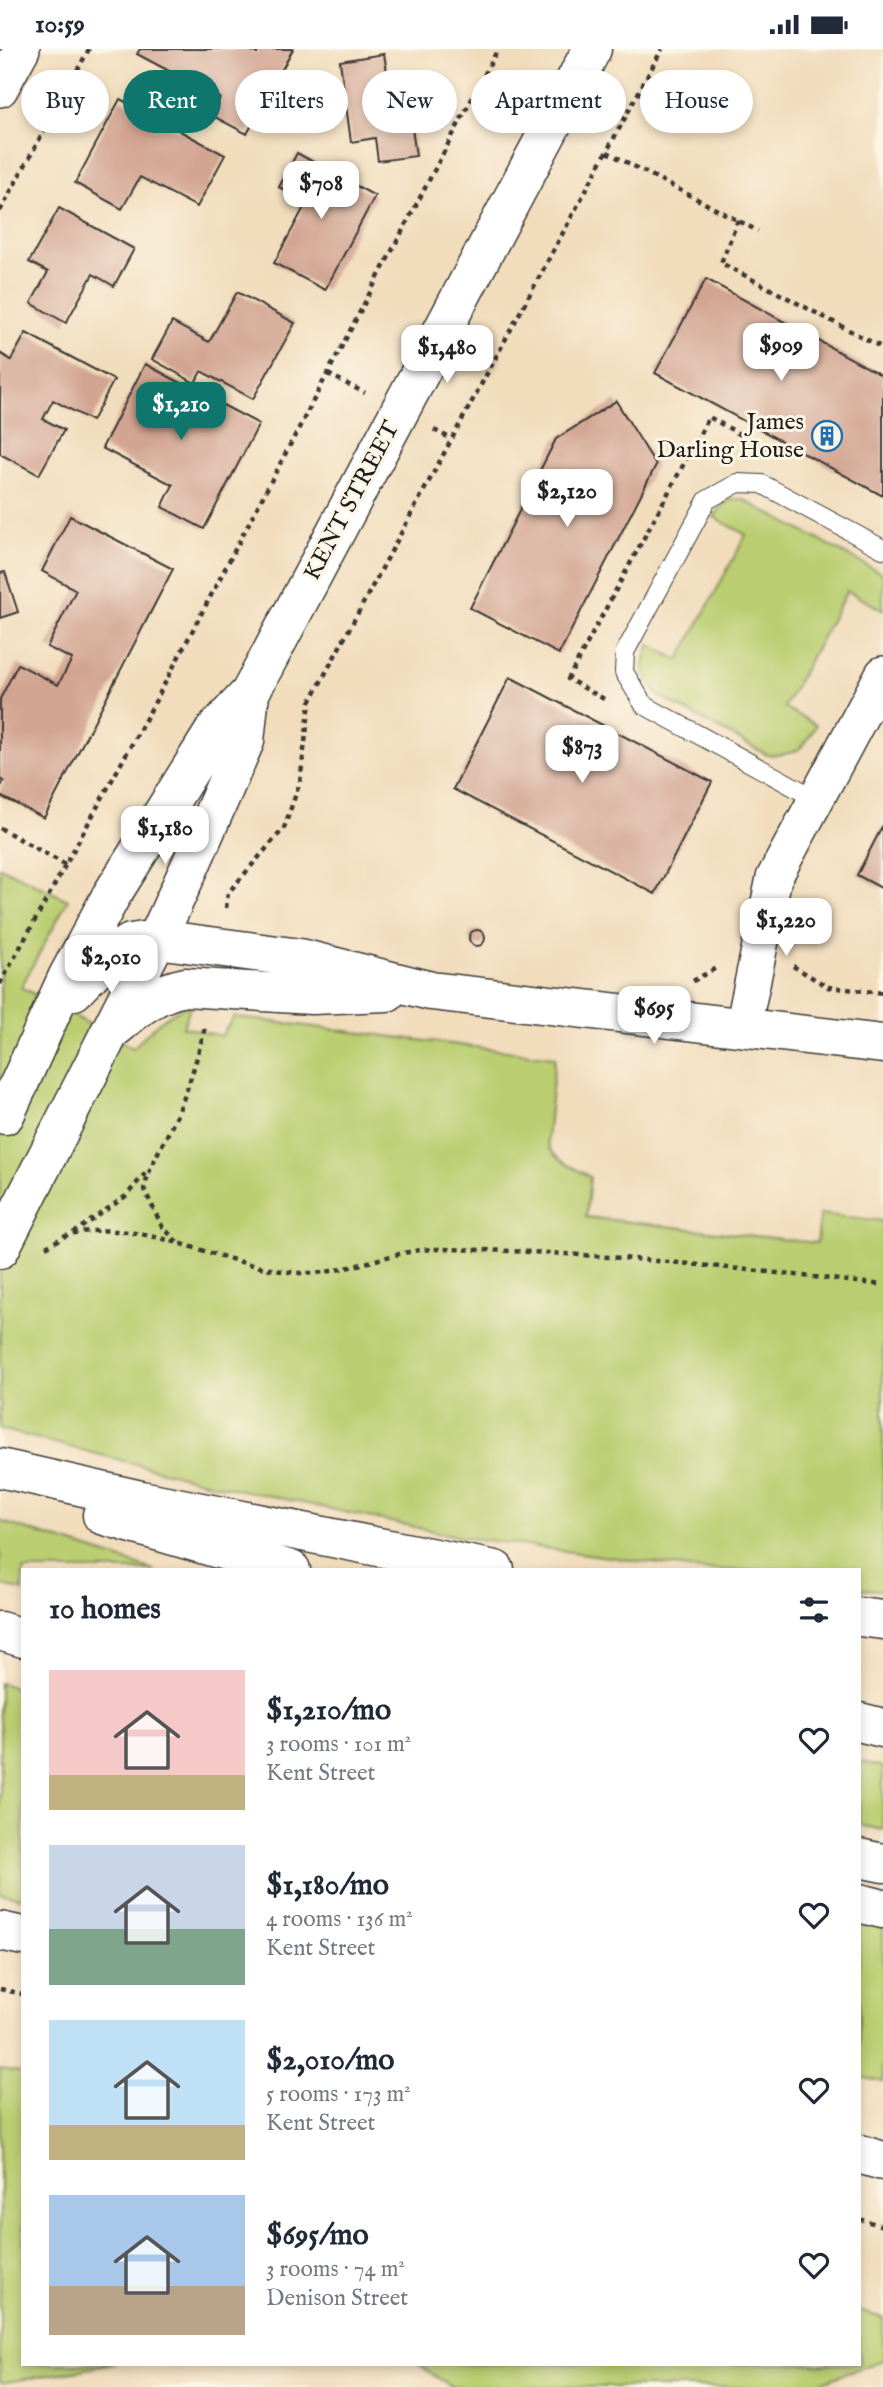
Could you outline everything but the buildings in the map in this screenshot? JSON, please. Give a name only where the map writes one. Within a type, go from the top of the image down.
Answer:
[{"type":"main road","name":"KENT STREET","points":[[0,1126],[9,1098],[67,978],[118,885],[215,730],[250,693],[592,49]]},
{"type":"main road","name":"KENT STREET","points":[[0,1249],[157,939],[245,741],[250,693]]},
{"type":"main road","points":[[49,1019],[109,955],[131,943],[157,939],[300,958],[431,991],[883,1044]]},
{"type":"main road","points":[[110,1031],[141,1004],[164,992],[185,987],[312,995],[431,991]]},
{"type":"main road","points":[[0,1468],[141,1500],[485,1568]]},
{"type":"main road","points":[[0,1483],[284,1568]]},
{"type":"main road","points":[[861,1617],[883,1620]]},
{"type":"main road","points":[[0,1631],[21,1637]]},
{"type":"main road","points":[[861,1722],[883,1728]]},
{"type":"main road","points":[[861,1858],[883,1863]]},
{"type":"main road","points":[[861,1904],[883,1909]]},
{"type":"main road","points":[[0,1931],[21,1936]]},
{"type":"main road","points":[[861,2155],[883,2161]]},
{"type":"street","points":[[0,89],[22,49]]},
{"type":"street","points":[[743,1027],[774,878],[883,674]]},
{"type":"lane","points":[[816,799],[644,705],[624,672],[625,652],[707,500],[738,483],[762,484],[883,549]]},
{"type":"path","points":[[0,211],[89,49]]},
{"type":"path","points":[[0,984],[156,700],[496,49]]},
{"type":"path","points":[[228,893],[284,828],[300,782],[310,702],[662,49]]},
{"type":"path","points":[[607,152],[758,231]]},
{"type":"path","points":[[738,220],[720,263],[883,348]]},
{"type":"path","points":[[614,705],[568,679],[709,417],[790,463]]},
{"type":"path","points":[[0,828],[66,865]]},
{"type":"path","points":[[40,1249],[73,1233],[126,1196],[149,1168],[178,1111],[197,1060],[208,1016]]},
{"type":"path","points":[[149,1168],[144,1189],[162,1226],[177,1242]]},
{"type":"path","points":[[73,1233],[141,1234],[274,1269],[304,1273],[334,1271],[371,1260],[435,1248],[567,1255],[883,1285]]},
{"type":"path","points":[[0,1989],[21,1994]]},
{"type":"path","points":[[861,2220],[883,2226]]},
{"type":"green space","points":[[744,500],[883,574],[883,610],[847,591],[784,707],[816,725],[803,746],[786,754],[767,755],[659,696],[644,672],[650,645],[679,660],[746,535],[714,517],[726,501]]},
{"type":"green space","points":[[0,867],[68,900],[21,987],[133,1048],[159,1022],[191,1004],[183,1027],[221,1036],[234,1017],[555,1057],[547,1140],[558,1158],[590,1177],[586,1217],[817,1243],[820,1214],[883,1221],[883,1590],[861,1589],[861,1568],[688,1568],[456,1536],[209,1483],[0,1429]]},
{"type":"green space","points":[[0,1521],[148,1568],[21,1568],[21,1590],[0,1584]]},
{"type":"green space","points":[[0,1683],[21,1689],[21,1898],[0,1894]]},
{"type":"green space","points":[[861,1762],[883,1767],[883,1830],[861,1825]]},
{"type":"green space","points":[[861,1920],[883,1926],[883,2082],[861,2077]]},
{"type":"green space","points":[[0,2069],[21,2073],[21,2366],[104,2366],[0,2383]]},
{"type":"green space","points":[[861,2312],[883,2318],[883,2360],[808,2387],[451,2387],[421,2366],[861,2366]]},
{"type":"place","name":"James Darling House","points":[[827,436]]}]
